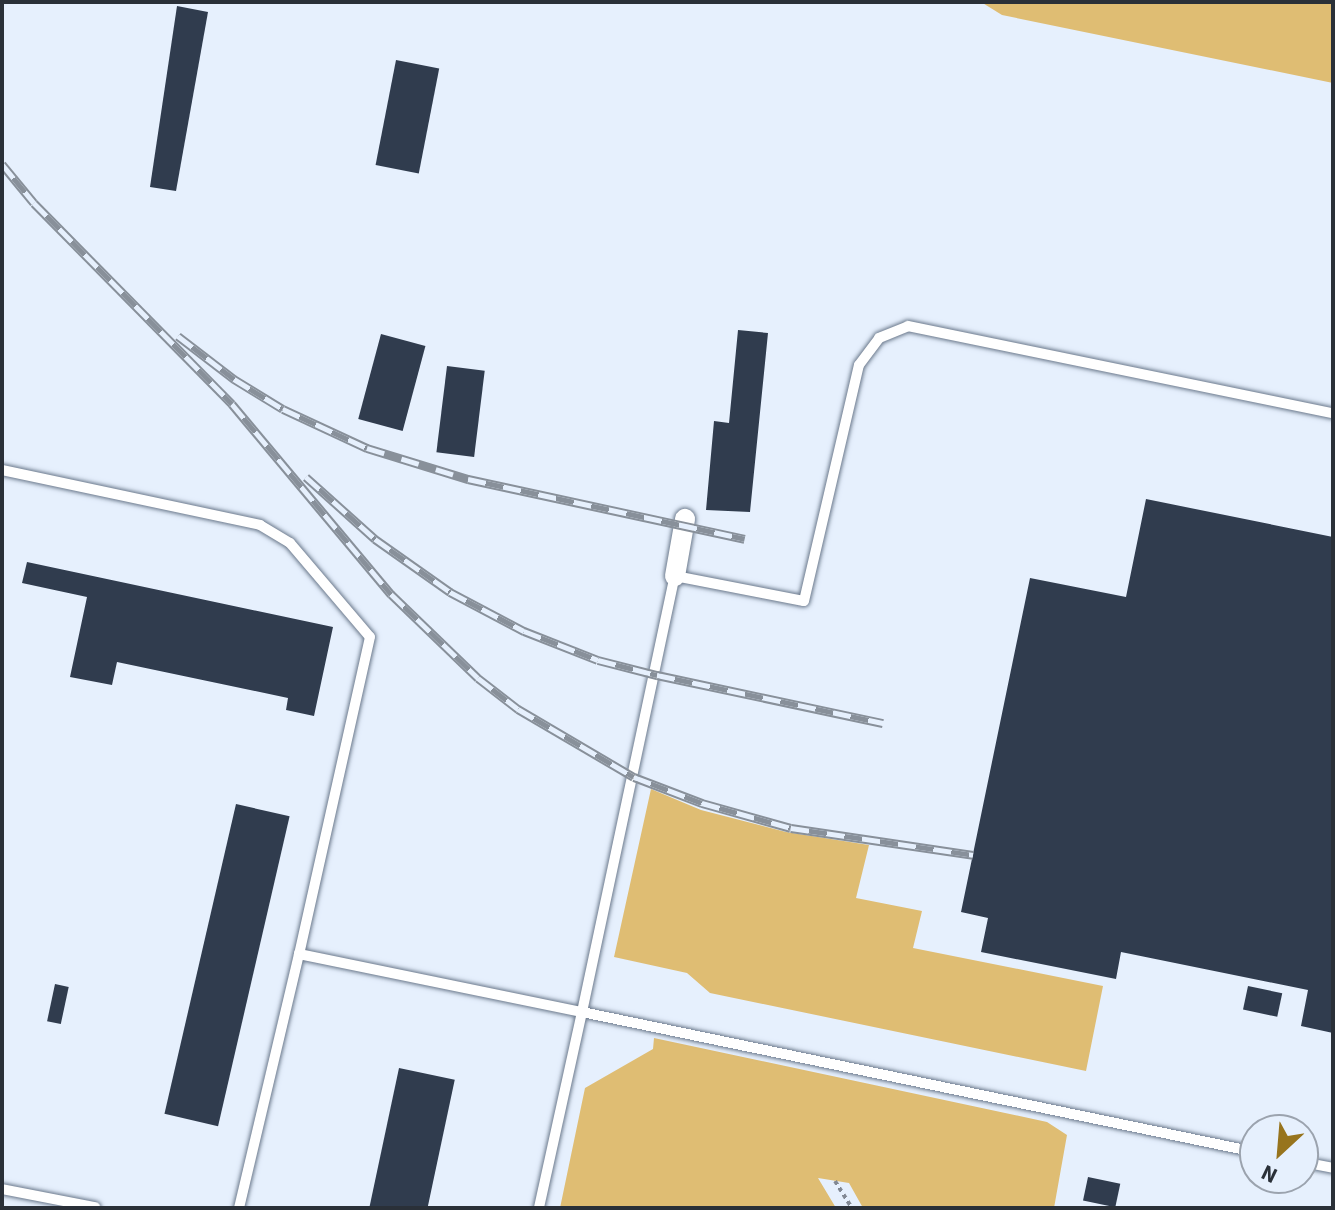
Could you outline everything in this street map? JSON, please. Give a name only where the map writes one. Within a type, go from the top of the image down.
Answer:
[{"type":"street","points":[[675,576],[685,519]]},
{"type":"lane","points":[[539,1208],[675,576],[804,601],[859,365],[879,338],[908,326],[1333,413]]},
{"type":"lane","points":[[2,470],[260,525],[290,543],[370,637],[239,1208]]},
{"type":"lane","points":[[299,954],[1239,1149]]},
{"type":"lane","points":[[2,1189],[97,1208]]},
{"type":"path","points":[[835,1181],[852,1208]]},
{"type":"shaded area","points":[[981,2],[1333,2],[1333,83],[1002,15]]},
{"type":"shaded area","points":[[651,789],[701,810],[786,832],[869,845],[856,898],[922,911],[913,948],[1103,986],[1086,1071],[710,993],[687,973],[614,957]]},
{"type":"shaded area","points":[[654,1038],[1047,1122],[1067,1135],[1054,1208],[863,1208],[849,1183],[818,1178],[836,1208],[560,1208],[585,1088],[653,1049]]},
{"type":"building","points":[[177,6],[208,12],[176,191],[150,187]]},
{"type":"building","points":[[396,60],[439,68],[419,173],[376,165]]},
{"type":"building","points":[[738,330],[768,333],[750,512],[706,510],[714,421],[729,423]]},
{"type":"building","points":[[381,334],[425,346],[403,431],[358,419]]},
{"type":"building","points":[[447,366],[485,371],[474,457],[436,452]]},
{"type":"building","points":[[1146,499],[1333,537],[1333,1033],[1301,1026],[1308,990],[1121,952],[1116,979],[981,952],[988,918],[961,912],[1030,578],[1126,597]]},
{"type":"building","points":[[27,562],[333,627],[314,716],[286,710],[288,698],[117,662],[112,685],[70,677],[87,597],[22,583]]},
{"type":"building","points":[[236,804],[290,816],[218,1126],[164,1114]]},
{"type":"building","points":[[55,984],[69,987],[61,1024],[47,1021]]},
{"type":"building","points":[[1248,986],[1282,993],[1277,1017],[1243,1009]]},
{"type":"building","points":[[399,1068],[455,1080],[428,1208],[369,1208]]},
{"type":"building","points":[[1088,1177],[1120,1184],[1115,1207],[1083,1200]]},
{"type":"railway","points":[[2,164],[34,203],[232,404],[391,594],[478,678],[518,709],[634,777],[702,803],[791,828],[973,855]]},
{"type":"railway","points":[[178,336],[234,379],[283,409],[367,448],[468,479],[745,539]]},
{"type":"railway","points":[[306,477],[375,539],[450,592],[524,631],[598,660],[883,723]]}]
